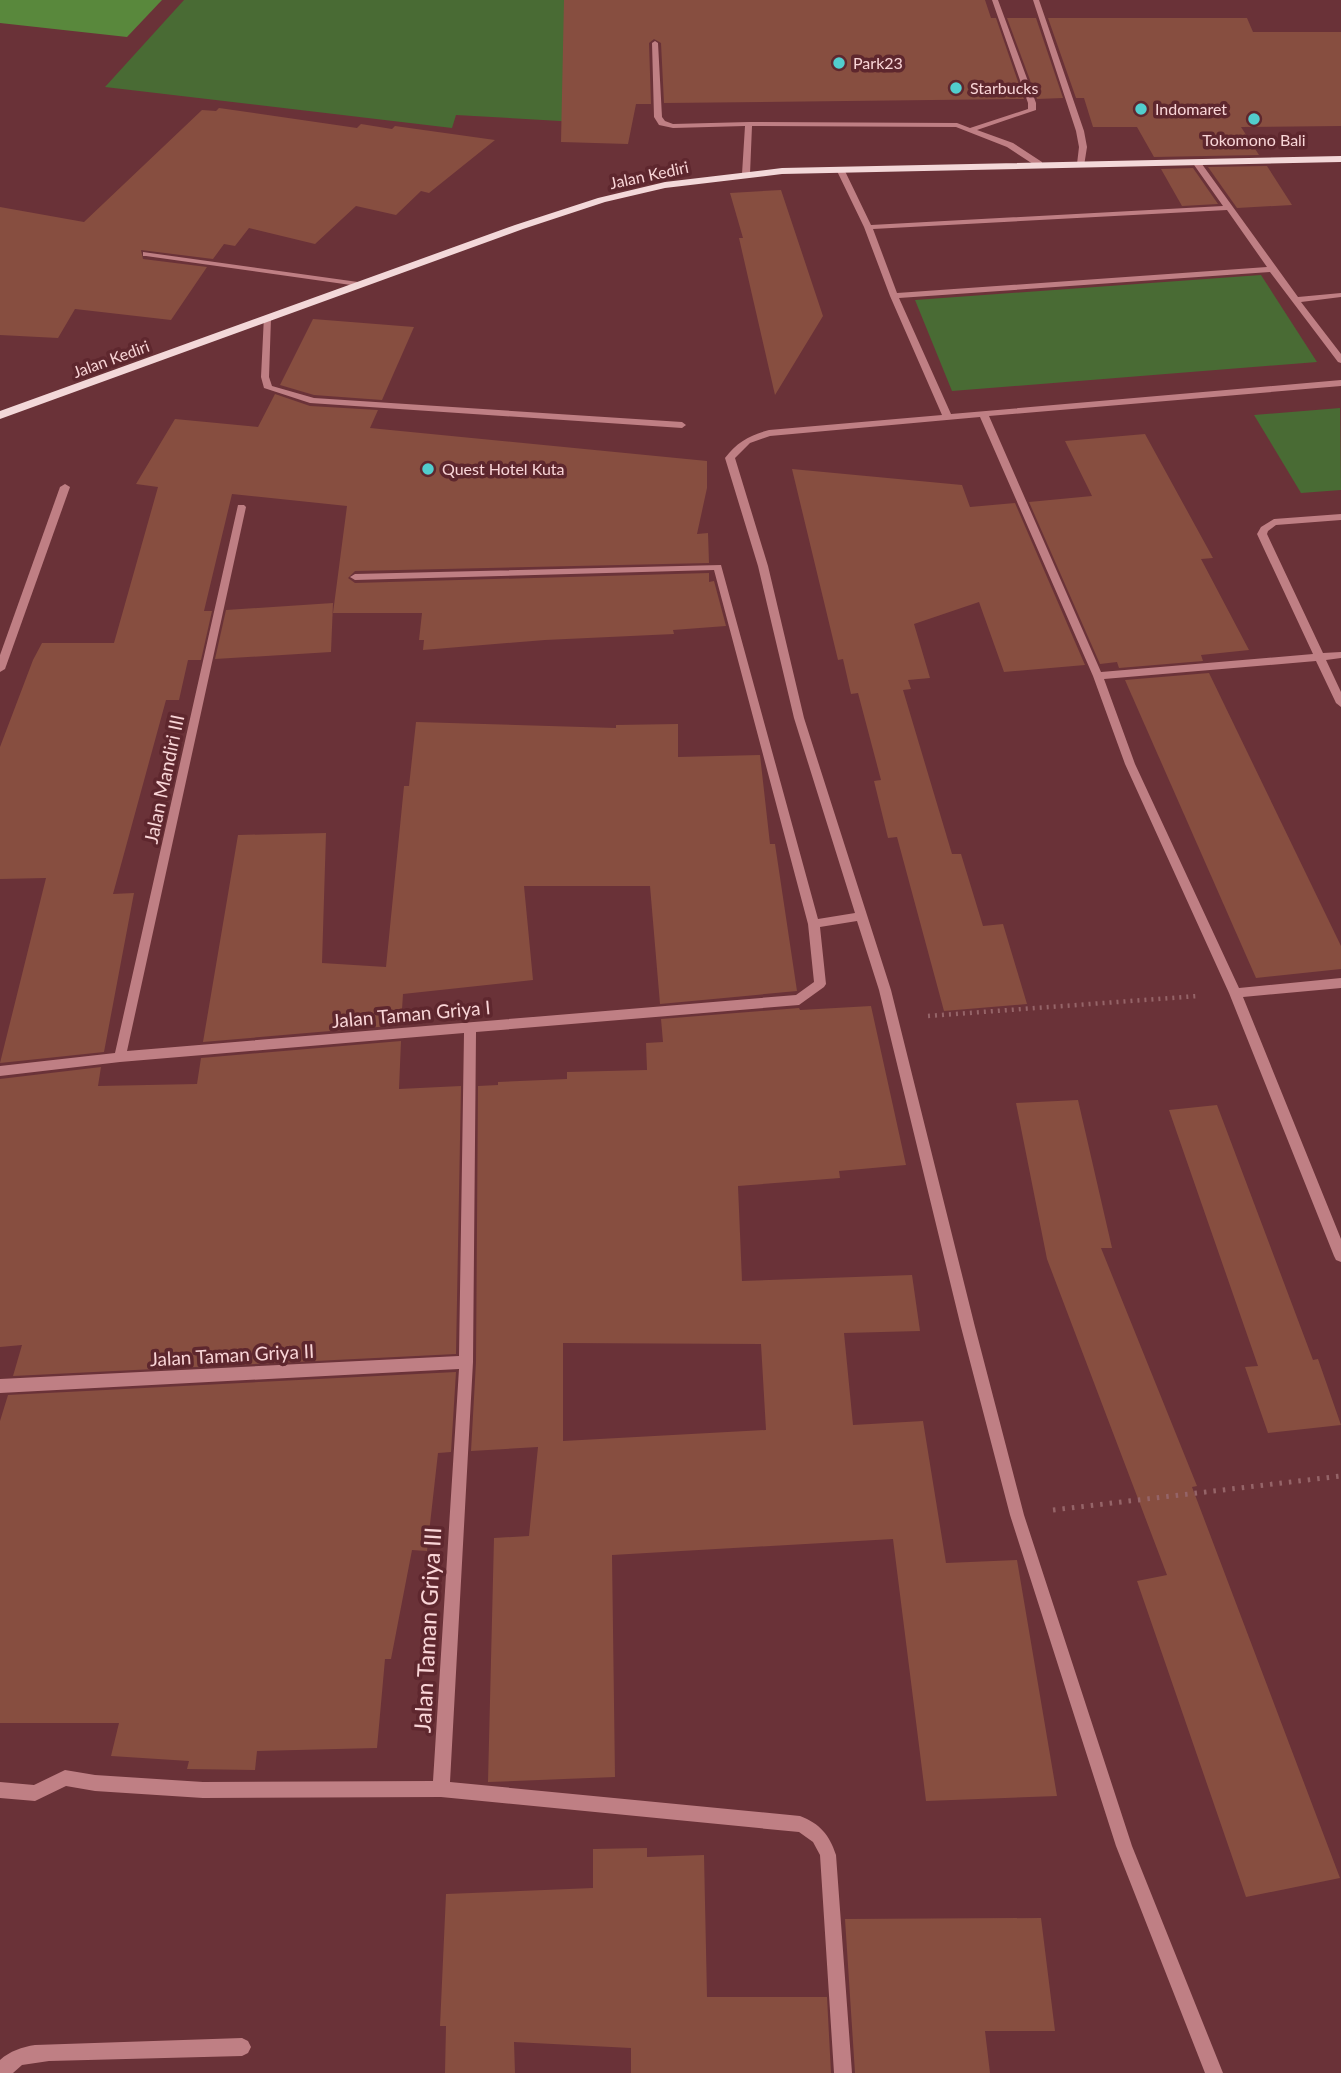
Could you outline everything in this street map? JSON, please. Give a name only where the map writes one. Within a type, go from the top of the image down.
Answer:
[{"type":"main road","name":"Jalan Kediri","points":[[0,415],[358,284],[602,201],[665,185],[746,174],[840,169],[1341,159]]},
{"type":"street","points":[[973,130],[1032,110],[1032,103],[995,0]]},
{"type":"street","points":[[1035,0],[1080,131],[1083,147],[1081,163]]},
{"type":"street","points":[[655,43],[658,117],[662,123],[673,126],[936,124],[973,130],[1018,149],[1039,164]]},
{"type":"street","points":[[746,174],[749,124]]},
{"type":"street","points":[[1196,162],[1341,360]]},
{"type":"street","points":[[840,169],[868,227],[894,296],[947,416]]},
{"type":"street","points":[[868,227],[1229,208]]},
{"type":"street","points":[[146,254],[358,284]]},
{"type":"street","points":[[894,296],[1272,269]]},
{"type":"street","points":[[1295,300],[1341,295]]},
{"type":"street","points":[[267,318],[265,377],[268,388],[313,401],[682,425]]},
{"type":"street","points":[[1214,2073],[1124,1846],[1017,1515],[892,1019],[799,718],[763,566],[730,458],[738,447],[750,438],[769,433],[1341,383]]},
{"type":"street","points":[[983,413],[1098,676],[1130,764],[1235,993],[1341,1256]]},
{"type":"street","points":[[0,669],[65,487]]},
{"type":"street","name":"Jalan Mandiri III","points":[[120,1057],[242,507]]},
{"type":"street","points":[[1341,517],[1274,522],[1264,529],[1262,534],[1341,703]]},
{"type":"street","points":[[355,577],[718,567],[814,924],[862,916]]},
{"type":"street","points":[[1098,676],[1341,655]]},
{"type":"street","name":"Jalan Taman Griya I","points":[[0,1071],[120,1057],[799,1000],[820,984],[814,924]]},
{"type":"street","points":[[1235,993],[1341,983]]},
{"type":"street","name":"Jalan Taman Griya III","points":[[441,1789],[466,1362],[470,1028]]},
{"type":"street","name":"Jalan Taman Griya II","points":[[0,1387],[466,1362]]},
{"type":"street","points":[[0,1790],[36,1793],[65,1778],[95,1783],[202,1790],[441,1789],[800,1824],[814,1829],[823,1839],[828,1855],[843,2073]]},
{"type":"street","points":[[2,2073],[13,2060],[25,2055],[49,2052],[242,2047]]},
{"type":"path","points":[[892,1019],[1235,993]]},
{"type":"path","points":[[1017,1515],[1341,1476]]},
{"type":"green space","points":[[0,0],[162,0],[127,37],[0,23]]},
{"type":"green space","points":[[184,0],[636,0],[629,125],[456,115],[452,128],[105,87]]},
{"type":"green space","points":[[1261,275],[1317,362],[952,391],[915,300]]},
{"type":"green space","points":[[1340,408],[1341,490],[1301,493],[1254,415]]},
{"type":"building","name":"Park23","points":[[564,0],[985,0],[991,18],[996,18],[1024,99],[664,103],[661,43],[654,39],[649,43],[651,104],[636,104],[628,144],[561,142]]},
{"type":"building","points":[[1007,18],[1036,18],[1063,98],[1037,99]]},
{"type":"building","points":[[1048,18],[1247,18],[1253,32],[1341,32],[1341,126],[1241,127],[1259,155],[1154,157],[1137,127],[1093,127],[1084,98],[1076,98]]},
{"type":"building","points":[[219,108],[357,128],[361,124],[392,129],[395,126],[495,140],[429,193],[421,191],[396,215],[356,206],[315,244],[249,228],[235,246],[224,244],[213,259],[141,250],[143,259],[207,267],[171,320],[75,309],[58,338],[0,335],[0,207],[84,222],[202,110],[216,111]]},
{"type":"building","points":[[1267,166],[1292,205],[1237,208],[1208,167]]},
{"type":"building","points":[[1193,168],[1218,204],[1182,206],[1161,169]]},
{"type":"building","points":[[781,190],[823,316],[775,395],[739,238],[743,238],[730,193]]},
{"type":"building","points":[[313,319],[414,327],[382,400],[314,395],[280,385]]},
{"type":"building","points":[[275,394],[310,406],[378,410],[370,428],[707,461],[707,488],[697,534],[708,533],[709,563],[355,571],[348,578],[355,583],[709,573],[709,582],[714,581],[726,626],[673,630],[674,634],[545,640],[423,650],[424,640],[419,640],[422,613],[333,613],[347,506],[232,494],[204,611],[212,611],[201,660],[188,660],[179,700],[166,700],[113,894],[134,893],[104,1052],[0,1063],[46,878],[0,879],[0,747],[33,660],[42,643],[114,643],[158,487],[136,484],[175,419],[258,427]]},
{"type":"building","points":[[1145,434],[1213,558],[1201,559],[1249,650],[1201,655],[1203,661],[1119,668],[1117,662],[1100,664],[1029,502],[1092,496],[1065,441]]},
{"type":"building","points":[[792,469],[962,485],[970,507],[1015,503],[1085,665],[1004,672],[979,602],[914,624],[930,678],[908,680],[911,689],[903,690],[952,854],[961,854],[983,926],[1003,924],[1027,1004],[944,1011],[897,837],[888,838],[874,781],[881,780],[858,693],[851,694],[843,659],[838,660]]},
{"type":"building","points":[[333,603],[331,652],[215,659],[226,610]]},
{"type":"building","points":[[1209,673],[1341,946],[1341,969],[1256,978],[1125,680]]},
{"type":"building","points":[[416,722],[616,728],[616,725],[678,724],[678,757],[760,755],[770,844],[775,844],[797,991],[660,1004],[650,886],[524,886],[533,980],[403,994],[401,1025],[203,1042],[238,835],[326,833],[322,963],[386,967],[404,786],[409,786]]},
{"type":"building","points":[[871,1006],[906,1165],[839,1171],[840,1178],[738,1186],[742,1281],[912,1275],[920,1331],[844,1333],[853,1425],[923,1421],[946,1563],[1017,1560],[1057,1796],[926,1801],[893,1539],[612,1555],[615,1777],[488,1782],[494,1538],[529,1536],[538,1447],[471,1451],[476,1362],[478,1086],[498,1085],[498,1082],[567,1079],[567,1072],[647,1070],[646,1043],[663,1042],[661,1019]],"holes":[[[563,1343],[761,1344],[766,1430],[563,1441]]]},
{"type":"building","points":[[401,1041],[399,1089],[461,1086],[456,1354],[13,1376],[22,1345],[0,1347],[0,1079],[101,1067],[98,1086],[197,1084],[201,1058]]},
{"type":"building","points":[[1078,1100],[1112,1248],[1101,1248],[1197,1486],[1192,1487],[1340,1878],[1246,1897],[1137,1581],[1167,1575],[1047,1259],[1016,1103]]},
{"type":"building","points":[[1217,1105],[1313,1360],[1318,1359],[1341,1425],[1268,1433],[1245,1367],[1258,1366],[1169,1110]]},
{"type":"building","points":[[456,1372],[451,1452],[438,1453],[427,1551],[412,1550],[391,1659],[385,1659],[377,1748],[257,1751],[255,1770],[187,1769],[189,1761],[111,1756],[119,1723],[0,1723],[0,1421],[8,1395]]},
{"type":"building","points":[[647,1848],[647,1857],[704,1855],[707,1997],[827,1997],[831,2073],[631,2073],[631,2048],[514,2042],[515,2073],[445,2073],[446,2026],[440,2026],[446,1894],[593,1888],[593,1849]]},
{"type":"building","points":[[1041,1918],[1055,2031],[985,2031],[990,2073],[855,2073],[845,1919]]},
{"type":"place","name":"Park23","points":[[839,63]]},
{"type":"place","name":"Starbucks","points":[[956,88]]},
{"type":"place","name":"Indomaret","points":[[1141,109]]},
{"type":"place","name":"Tokomono Bali","points":[[1254,119]]},
{"type":"place","name":"Quest Hotel Kuta","points":[[428,469]]}]
